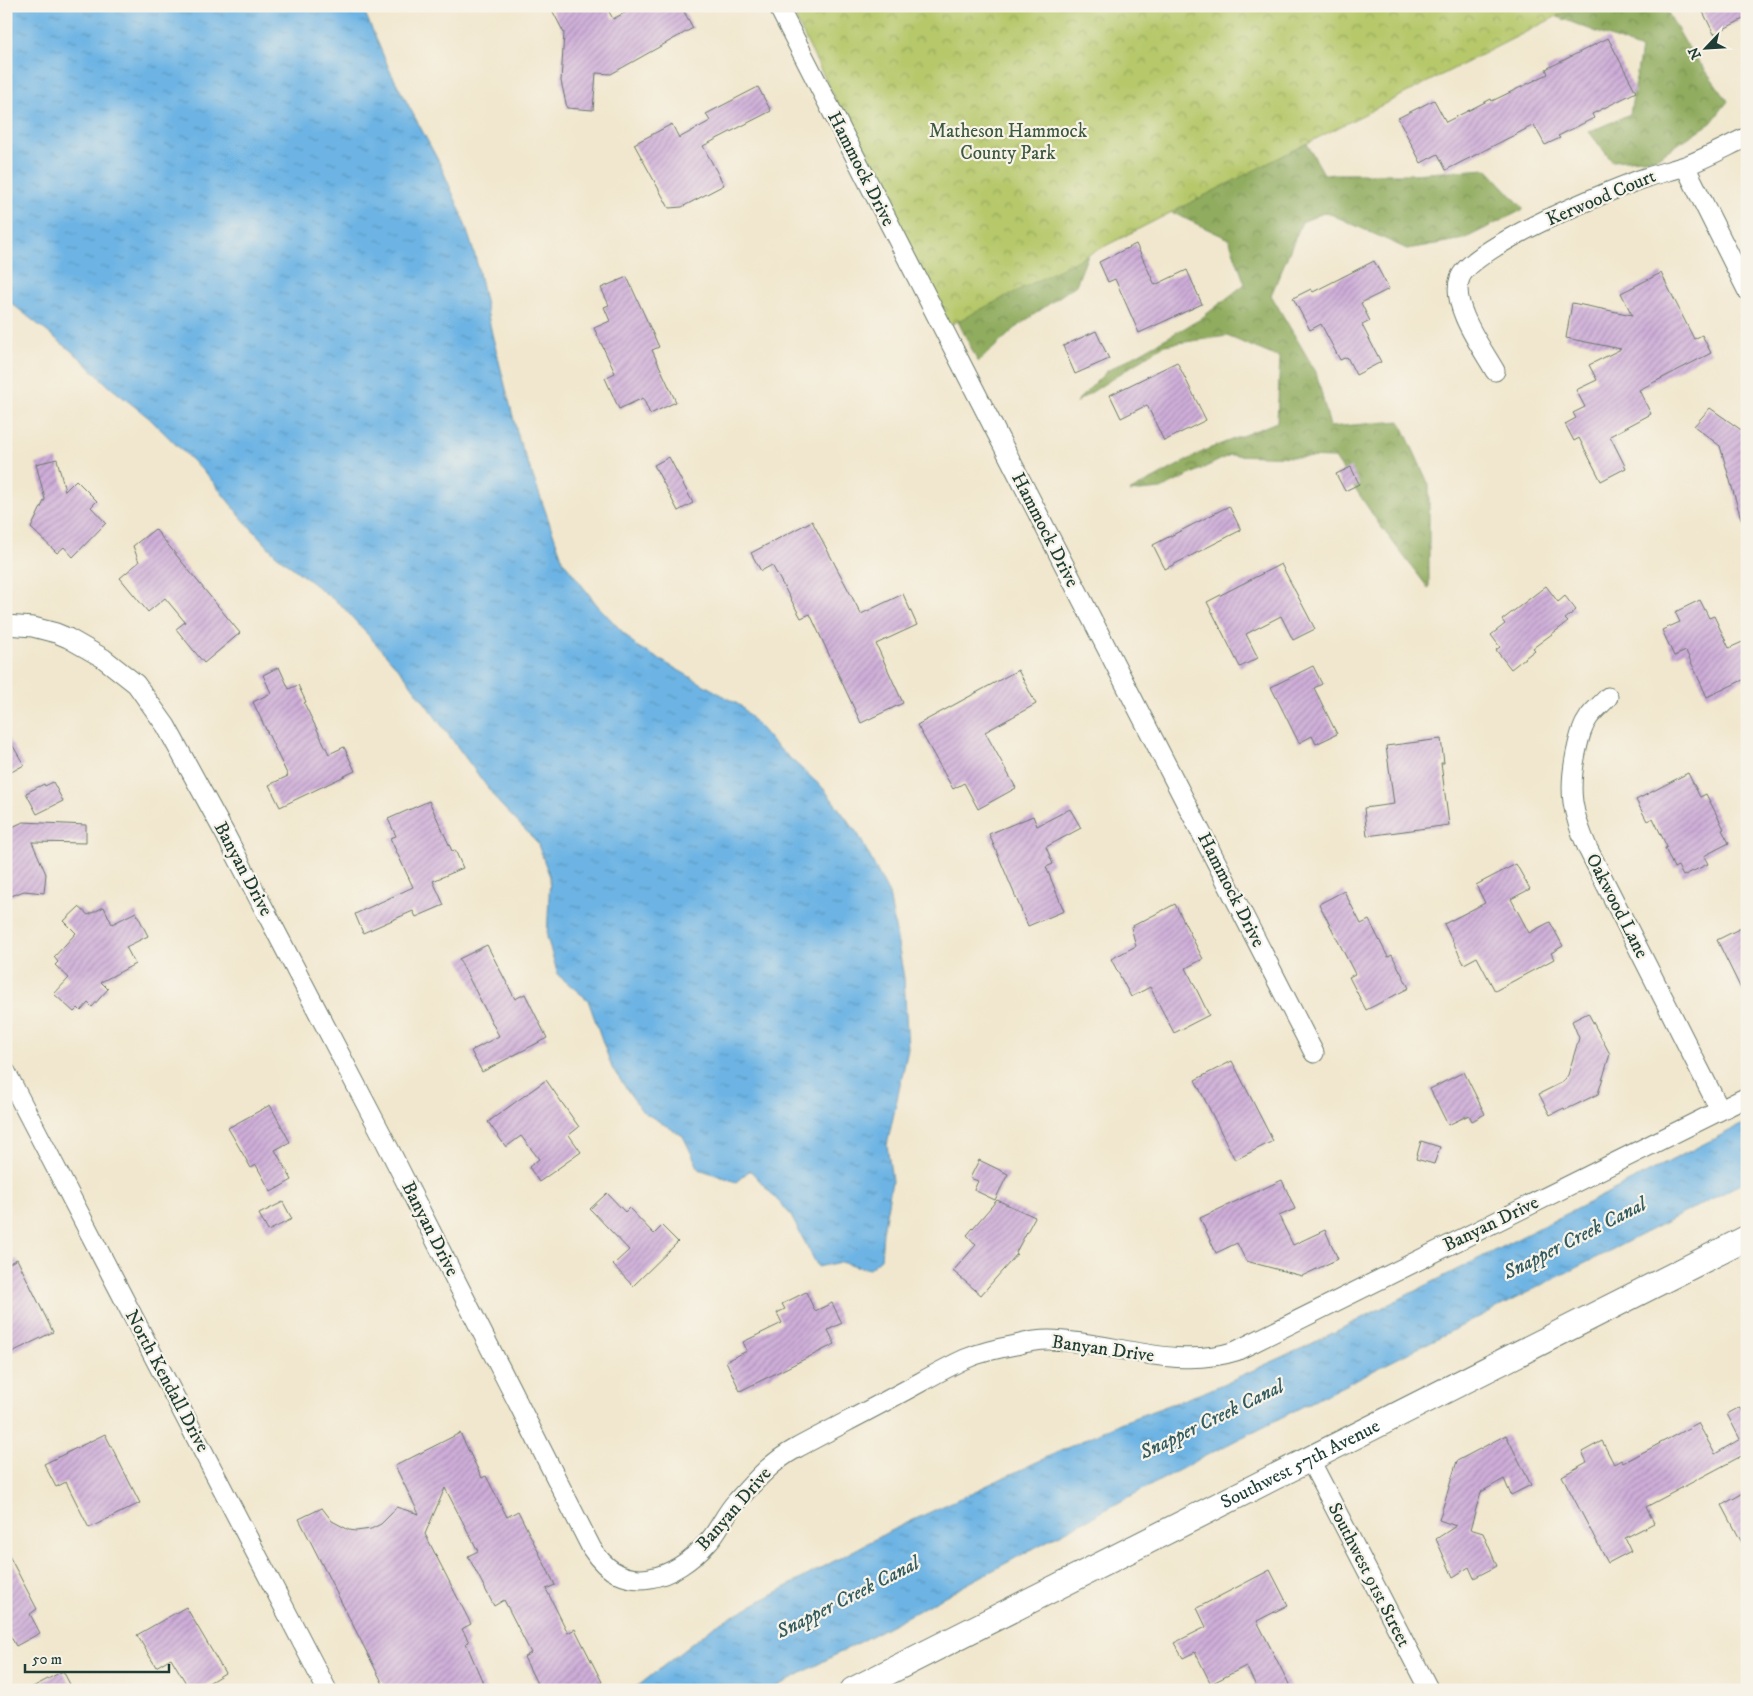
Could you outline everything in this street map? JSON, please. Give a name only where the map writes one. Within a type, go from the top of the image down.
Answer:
[{"type":"main road","name":"Southwest 57th Avenue","points":[[853,1690],[1747,1238]]},
{"type":"street","name":"Hammock Drive","points":[[778,6],[1314,1052]]},
{"type":"street","name":"Kerwood Court","points":[[1495,371],[1475,336],[1460,304],[1458,286],[1462,273],[1470,263],[1491,249],[1564,211],[1640,180],[1685,166],[1747,137]]},
{"type":"street","points":[[1685,166],[1747,290]]},
{"type":"street","name":"Banyan Drive","points":[[6,625],[43,629],[68,638],[97,654],[136,684],[166,726],[228,840],[381,1133],[592,1549],[606,1567],[625,1577],[652,1578],[680,1566],[709,1541],[734,1503],[775,1462],[803,1445],[964,1360],[1032,1341],[1049,1340],[1102,1346],[1151,1356],[1174,1358],[1215,1356],[1236,1351],[1747,1097]]},
{"type":"street","name":"Oakwood Lane","points":[[1608,697],[1590,716],[1582,729],[1572,780],[1571,793],[1575,815],[1588,849],[1720,1110]]},
{"type":"street","name":"North Kendall Drive","points":[[6,1072],[327,1690]]},
{"type":"street","name":"Southwest 91st Street","points":[[1310,1460],[1429,1690]]},
{"type":"green space","name":"Matheson Hammock County Park","points":[[789,6],[1577,6],[948,326]]},
{"type":"green space","points":[[803,6],[1293,119],[1324,174],[1412,174],[1487,169],[1524,209],[1464,239],[1407,249],[1326,212],[1302,222],[1271,295],[1316,372],[1330,427],[1400,421],[1429,485],[1429,589],[1379,524],[1335,458],[1230,455],[1161,489],[1129,492],[1206,450],[1277,422],[1280,358],[1227,336],[1164,345],[1075,403],[1107,371],[1199,320],[1245,284],[1229,239],[1143,199],[1105,211],[1076,285],[1019,325],[978,362]]},
{"type":"green space","points":[[1410,6],[1664,6],[1686,44],[1728,101],[1711,123],[1656,158],[1612,161],[1589,132],[1630,114],[1641,49],[1532,7]]},
{"type":"water","points":[[6,6],[362,6],[390,71],[440,164],[462,215],[476,259],[492,334],[519,440],[563,561],[598,606],[636,646],[741,706],[772,742],[824,789],[858,834],[889,894],[904,978],[908,1049],[887,1145],[892,1181],[883,1232],[881,1259],[869,1269],[840,1262],[818,1267],[790,1214],[750,1170],[736,1182],[699,1169],[683,1136],[642,1111],[612,1068],[588,1000],[558,975],[547,937],[550,877],[537,842],[499,803],[405,676],[342,606],[275,554],[240,516],[209,477],[148,417],[110,387],[79,357],[6,299]]},
{"type":"water","name":"Snapper Creek Canal","points":[[1747,1122],[1747,1181],[1209,1454],[770,1690],[633,1690],[714,1626],[890,1531],[1120,1423],[1207,1391],[1307,1346]]},
{"type":"building","points":[[550,6],[606,6],[613,19],[637,6],[681,6],[693,28],[611,74],[596,73],[593,110],[567,108],[561,81],[564,33]]},
{"type":"building","points":[[1700,6],[1747,6],[1747,17],[1714,34]]},
{"type":"building","points":[[1608,38],[1636,92],[1592,114],[1594,118],[1558,136],[1560,138],[1545,145],[1534,125],[1446,170],[1438,154],[1421,163],[1398,118],[1434,100],[1446,122],[1491,99],[1492,101],[1548,74],[1546,69]]},
{"type":"building","points":[[758,87],[771,111],[703,146],[724,185],[682,207],[669,208],[634,144],[672,124],[679,138],[710,121],[706,114]]},
{"type":"building","points":[[1136,244],[1155,285],[1187,270],[1202,304],[1139,333],[1115,279],[1108,282],[1099,262]]},
{"type":"building","points":[[1374,261],[1389,289],[1361,303],[1370,321],[1362,325],[1381,362],[1356,375],[1347,357],[1340,360],[1321,324],[1310,330],[1293,298],[1311,289],[1313,292]]},
{"type":"building","points":[[1661,273],[1694,339],[1702,335],[1711,353],[1639,390],[1651,414],[1610,436],[1626,468],[1601,481],[1579,438],[1574,441],[1565,424],[1576,418],[1573,413],[1585,407],[1576,390],[1597,380],[1589,365],[1621,349],[1566,338],[1572,303],[1632,315],[1621,293]]},
{"type":"building","points":[[627,277],[659,347],[652,350],[676,402],[650,414],[643,398],[619,409],[605,378],[615,373],[594,328],[610,321],[604,307],[609,305],[601,288]]},
{"type":"building","points":[[1096,331],[1109,359],[1075,374],[1063,346]]},
{"type":"building","points":[[1177,362],[1206,420],[1164,441],[1147,405],[1121,418],[1110,395]]},
{"type":"building","points":[[1710,408],[1747,434],[1747,522],[1742,522],[1720,446],[1694,426]]},
{"type":"building","points":[[669,457],[693,503],[678,511],[654,465]]},
{"type":"building","points":[[57,459],[65,491],[76,480],[97,501],[91,507],[106,523],[73,557],[64,547],[57,553],[31,528],[45,499],[36,464]]},
{"type":"building","points":[[1351,467],[1359,484],[1345,491],[1336,474]]},
{"type":"building","points":[[1229,506],[1241,530],[1165,569],[1153,545]]},
{"type":"building","points":[[812,521],[861,614],[903,594],[917,625],[876,644],[903,703],[861,723],[810,614],[801,618],[772,565],[761,571],[751,553]]},
{"type":"building","points":[[155,529],[240,633],[204,663],[176,629],[185,622],[165,598],[148,612],[120,578],[139,562],[133,546]]},
{"type":"building","points":[[1281,564],[1315,629],[1293,640],[1281,616],[1246,634],[1258,658],[1240,667],[1207,602]]},
{"type":"building","points":[[1546,586],[1558,602],[1565,596],[1576,610],[1565,619],[1568,622],[1533,648],[1535,650],[1511,669],[1496,650],[1500,647],[1491,635],[1505,624],[1502,620]]},
{"type":"building","points":[[1700,600],[1709,618],[1714,616],[1729,648],[1747,640],[1747,678],[1707,697],[1686,651],[1674,656],[1662,630],[1680,622],[1675,612]]},
{"type":"building","points":[[1313,666],[1322,684],[1314,688],[1337,734],[1316,744],[1312,736],[1299,743],[1271,687]]},
{"type":"building","points":[[279,667],[289,689],[298,685],[306,702],[304,703],[329,754],[344,747],[355,771],[280,807],[269,785],[288,776],[253,702],[271,693],[263,675]]},
{"type":"building","points":[[1018,670],[1036,704],[985,732],[1016,788],[978,809],[964,783],[953,789],[917,725]]},
{"type":"building","points":[[6,734],[24,765],[6,775]]},
{"type":"building","points":[[1441,739],[1444,763],[1441,763],[1449,825],[1367,836],[1364,808],[1394,804],[1386,746]]},
{"type":"building","points":[[1688,773],[1700,797],[1706,794],[1729,843],[1704,856],[1708,864],[1683,876],[1678,866],[1674,868],[1665,848],[1667,847],[1653,818],[1647,821],[1636,800]]},
{"type":"building","points":[[53,782],[63,801],[37,814],[26,793],[44,784],[45,786]]},
{"type":"building","points":[[429,801],[452,851],[455,850],[463,868],[433,881],[444,905],[416,917],[413,911],[363,933],[355,914],[413,887],[390,838],[396,836],[388,819]]},
{"type":"building","points":[[1070,809],[1081,828],[1046,847],[1053,864],[1046,867],[1064,911],[1028,926],[989,834],[1033,816],[1037,826]]},
{"type":"building","points":[[23,822],[86,825],[86,843],[32,842],[46,874],[44,893],[24,891],[6,898],[6,830]]},
{"type":"building","points":[[1516,864],[1530,889],[1511,899],[1529,933],[1550,922],[1563,946],[1551,953],[1554,959],[1495,991],[1477,957],[1464,964],[1444,924],[1485,903],[1476,885]]},
{"type":"building","points":[[1344,891],[1361,924],[1369,920],[1388,957],[1392,955],[1409,988],[1366,1010],[1349,977],[1355,974],[1319,904]]},
{"type":"building","points":[[1175,904],[1203,959],[1186,968],[1209,1015],[1174,1033],[1150,987],[1131,997],[1111,959],[1136,946],[1131,927]]},
{"type":"building","points":[[79,907],[88,915],[104,907],[112,924],[136,912],[148,936],[126,947],[135,964],[101,982],[108,989],[92,1007],[88,1003],[81,1011],[78,1008],[74,1012],[54,994],[69,978],[55,965],[58,962],[54,957],[76,933],[64,921]]},
{"type":"building","points":[[1747,925],[1747,1001],[1717,940]]},
{"type":"building","points":[[487,945],[515,999],[525,994],[547,1038],[482,1072],[471,1051],[499,1036],[459,959]]},
{"type":"building","points":[[1588,1013],[1610,1054],[1598,1094],[1550,1115],[1539,1094],[1563,1082],[1568,1075],[1579,1038],[1572,1021]]},
{"type":"building","points":[[1232,1061],[1273,1141],[1235,1160],[1195,1080]]},
{"type":"building","points":[[1464,1072],[1485,1114],[1472,1121],[1469,1115],[1448,1125],[1430,1089]]},
{"type":"building","points":[[546,1080],[579,1127],[569,1135],[581,1152],[539,1182],[529,1167],[539,1159],[521,1136],[506,1147],[488,1122]]},
{"type":"building","points":[[270,1105],[290,1142],[275,1150],[292,1180],[271,1192],[256,1165],[251,1168],[228,1128]]},
{"type":"building","points":[[1421,1141],[1440,1147],[1434,1164],[1416,1159]]},
{"type":"building","points":[[979,1160],[1008,1174],[995,1200],[974,1190],[978,1181],[970,1178]]},
{"type":"building","points":[[1282,1180],[1295,1209],[1279,1216],[1293,1245],[1325,1230],[1338,1259],[1302,1276],[1246,1261],[1237,1243],[1216,1253],[1200,1218]]},
{"type":"building","points":[[607,1193],[625,1212],[629,1208],[654,1234],[662,1226],[678,1242],[633,1286],[613,1265],[629,1250],[590,1209]]},
{"type":"building","points":[[997,1200],[1035,1217],[1016,1252],[1017,1254],[981,1295],[953,1271],[976,1245],[967,1235]]},
{"type":"building","points":[[283,1202],[292,1219],[268,1231],[259,1214]]},
{"type":"building","points":[[17,1259],[53,1332],[6,1355],[6,1265]]},
{"type":"building","points":[[806,1292],[815,1311],[832,1303],[842,1323],[828,1330],[835,1344],[740,1391],[726,1361],[747,1351],[743,1342],[782,1323],[777,1313],[785,1309],[782,1304]]},
{"type":"building","points":[[1740,1407],[1742,1411],[1747,1409],[1747,1453],[1646,1507],[1654,1523],[1625,1538],[1631,1551],[1608,1563],[1562,1476],[1587,1462],[1582,1452],[1602,1441],[1614,1464],[1621,1460],[1623,1463],[1698,1423],[1715,1454],[1740,1439],[1727,1414]]},
{"type":"building","points":[[460,1433],[482,1478],[486,1476],[507,1517],[518,1511],[555,1585],[546,1589],[568,1633],[575,1629],[602,1682],[592,1690],[540,1690],[524,1657],[531,1653],[504,1600],[494,1606],[468,1556],[478,1551],[445,1488],[425,1534],[471,1624],[462,1629],[469,1642],[466,1643],[486,1690],[386,1690],[299,1519],[322,1508],[332,1521],[349,1530],[356,1531],[371,1529],[381,1524],[396,1507],[419,1514],[395,1466]]},
{"type":"building","points":[[105,1434],[140,1503],[89,1528],[66,1482],[56,1487],[44,1464]]},
{"type":"building","points":[[1506,1435],[1531,1485],[1511,1495],[1504,1479],[1481,1492],[1470,1529],[1483,1533],[1497,1566],[1474,1578],[1469,1567],[1453,1577],[1436,1539],[1456,1526],[1439,1520],[1457,1461]]},
{"type":"building","points":[[1747,1491],[1747,1552],[1722,1505]]},
{"type":"building","points":[[6,1550],[37,1609],[30,1614],[40,1633],[16,1646],[6,1628]]},
{"type":"building","points":[[1270,1570],[1288,1605],[1257,1621],[1292,1690],[1258,1690],[1246,1666],[1211,1684],[1195,1652],[1183,1658],[1174,1643],[1206,1627],[1197,1608]]},
{"type":"building","points":[[186,1607],[225,1673],[197,1690],[190,1690],[171,1658],[156,1667],[137,1635]]},
{"type":"building","points":[[63,1671],[73,1690],[27,1690]]}]
